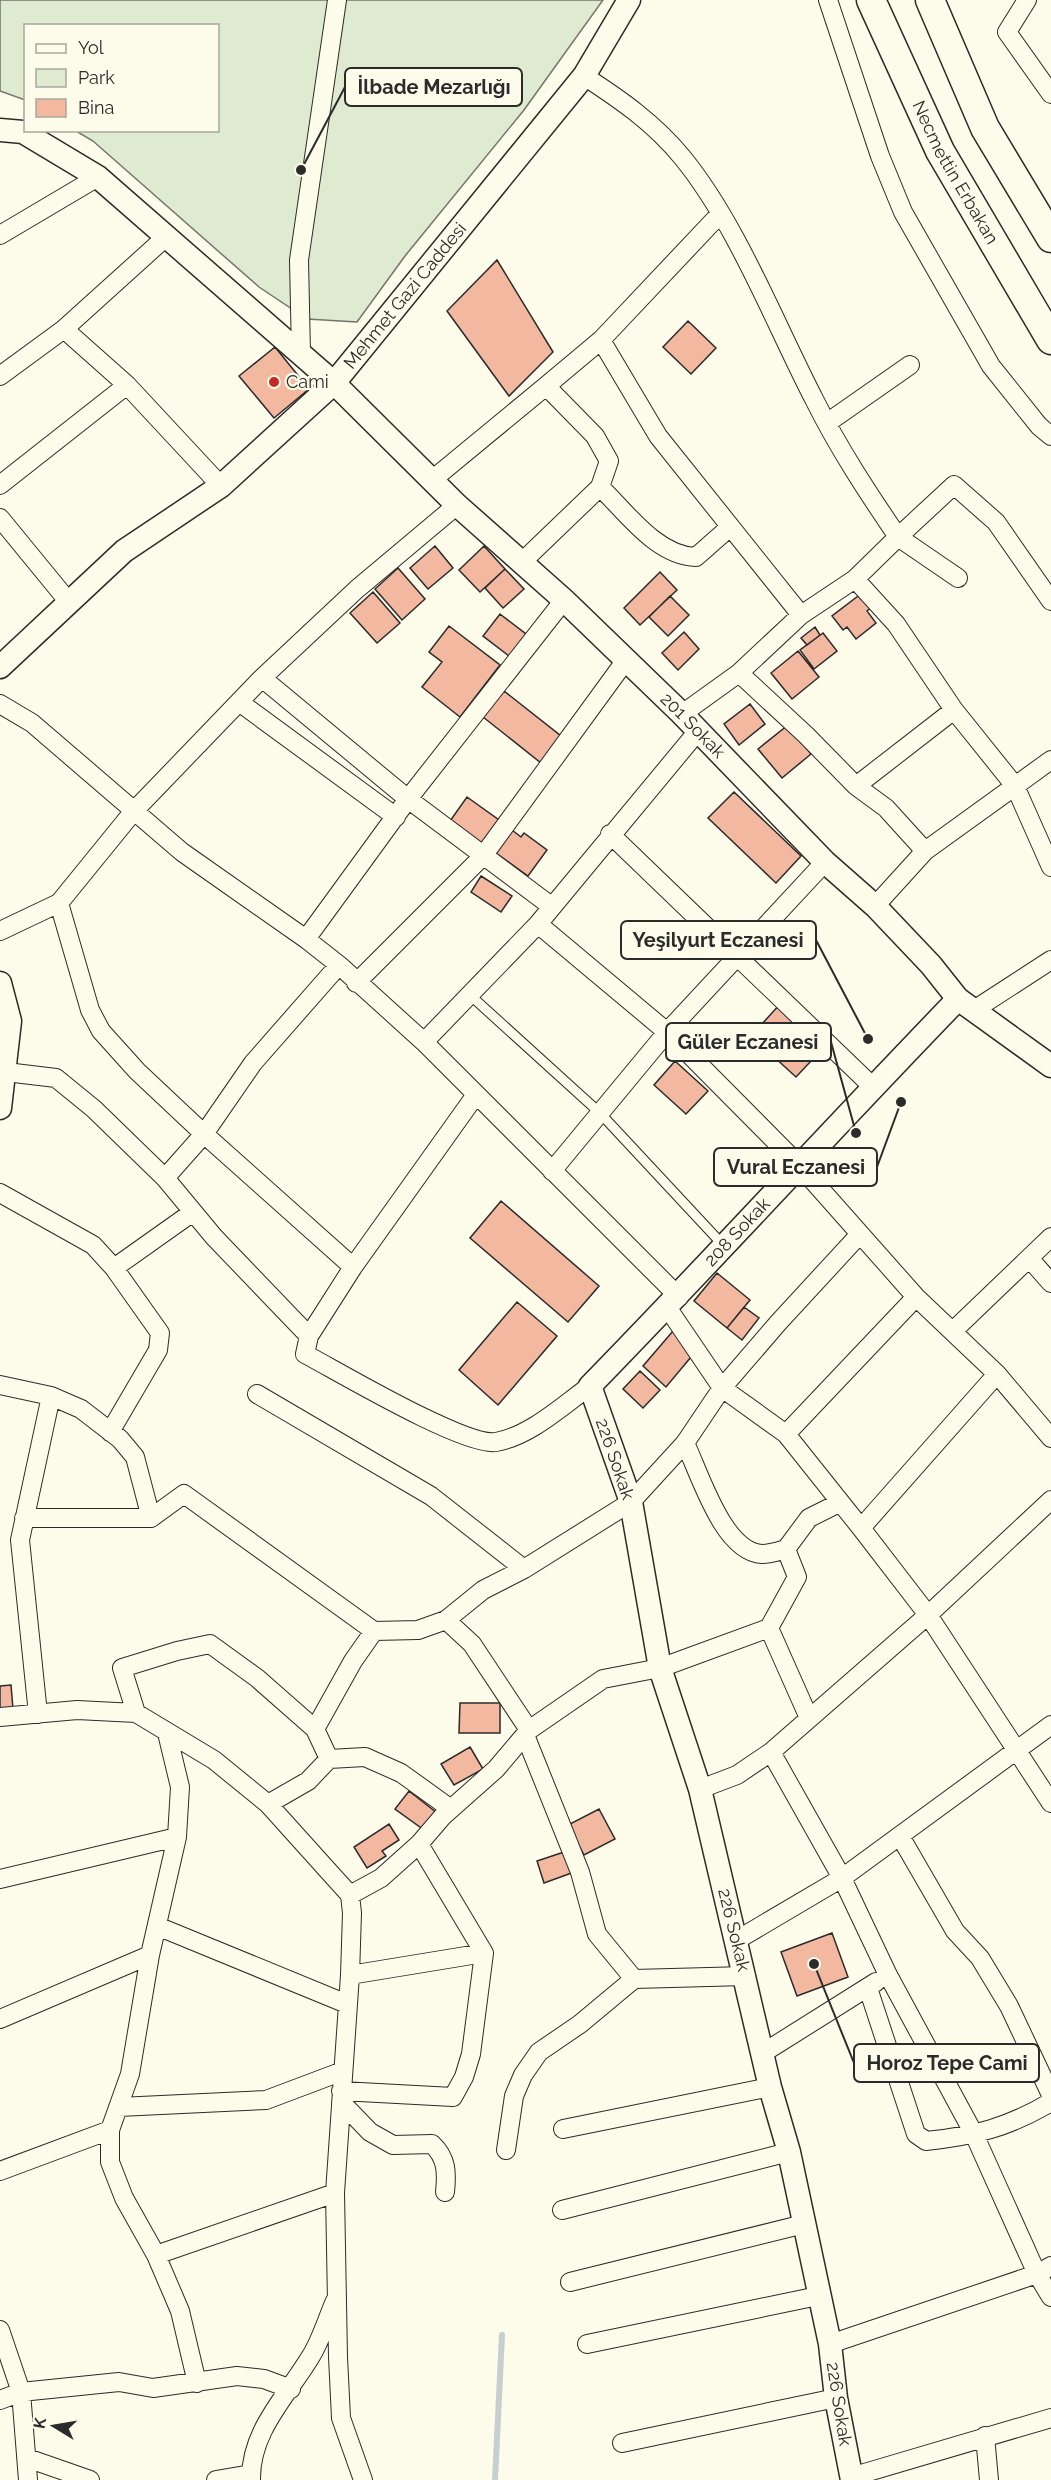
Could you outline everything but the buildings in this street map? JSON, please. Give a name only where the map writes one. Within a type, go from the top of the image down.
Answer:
[{"type":"main road","name":"Necmettin Erbakan","points":[[871,0],[940,151],[1051,340]]},
{"type":"main road","points":[[930,0],[985,128],[1051,238]]},
{"type":"street","points":[[301,354],[299,260],[338,0]]},
{"type":"street","name":"Mehmet Gazi Caddesi","points":[[0,667],[124,551],[221,486],[334,383],[584,76],[628,0]]},
{"type":"street","points":[[828,0],[880,156],[903,212],[991,366],[1033,419],[1051,436]]},
{"type":"street","points":[[1027,0],[1007,32],[1051,94]]},
{"type":"street","points":[[584,76],[641,113],[683,157],[720,214],[827,423],[859,479],[898,537],[958,578]]},
{"type":"street","name":"201 Sokak","points":[[0,130],[23,132],[98,177],[334,383],[457,505],[564,600],[682,714],[825,862],[875,906],[966,1004],[1051,1065]]},
{"type":"street","points":[[0,235],[98,177]]},
{"type":"street","points":[[432,480],[601,340],[720,214]]},
{"type":"street","points":[[0,376],[63,329],[167,236]]},
{"type":"street","points":[[63,329],[127,385],[221,486]]},
{"type":"street","points":[[601,340],[658,436],[801,615]]},
{"type":"street","points":[[827,423],[910,365]]},
{"type":"street","points":[[0,485],[127,385]]},
{"type":"street","points":[[522,562],[600,487],[609,461],[595,436],[546,386]]},
{"type":"street","points":[[682,714],[739,673],[801,615],[855,579],[954,485],[996,522],[1051,601]]},
{"type":"street","points":[[600,487],[660,544],[679,556],[696,557],[730,527]]},
{"type":"street","points":[[0,931],[58,903],[133,812],[262,678],[357,589],[457,505]]},
{"type":"street","points":[[0,518],[68,601]]},
{"type":"street","points":[[855,579],[896,624],[954,711],[1015,786],[1051,867]]},
{"type":"street","points":[[306,939],[408,799],[564,600]]},
{"type":"street","points":[[356,983],[483,856],[626,660]]},
{"type":"street","points":[[739,673],[806,735],[856,786],[886,808],[925,851]]},
{"type":"street","points":[[262,678],[408,799],[551,906]]},
{"type":"street","points":[[239,702],[396,817]]},
{"type":"street","points":[[0,704],[32,723],[182,852],[306,939],[339,965],[356,983],[424,1042],[475,1096],[552,1171],[673,1302],[722,1388],[786,1434],[861,1528],[928,1615],[1051,1803]]},
{"type":"street","points":[[856,786],[954,711]]},
{"type":"street","points":[[424,1042],[538,924],[610,834],[698,731]]},
{"type":"street","points":[[875,906],[925,851],[1051,760]]},
{"type":"street","points":[[610,834],[873,1087]]},
{"type":"street","points":[[552,1171],[667,1032],[736,954],[825,862]]},
{"type":"street","points":[[58,903],[90,1010],[101,1031],[137,1071],[204,1134],[353,1267]]},
{"type":"street","points":[[538,924],[667,1032],[799,1165],[916,1297],[997,1374],[1051,1438]]},
{"type":"street","points":[[966,1004],[1051,960]]},
{"type":"street","points":[[165,1178],[204,1134],[253,1063],[339,965]]},
{"type":"street","points":[[0,983],[10,1021],[6,1072],[0,1108]]},
{"type":"street","name":"208 Sokak","points":[[590,1386],[673,1302],[873,1087],[966,1004]]},
{"type":"street","points":[[6,1072],[57,1078],[94,1109],[165,1178],[193,1212],[309,1336]]},
{"type":"street","points":[[475,1096],[353,1267],[309,1336],[305,1354],[461,1436],[495,1442],[528,1429],[590,1386]]},
{"type":"street","points":[[0,1193],[93,1245],[114,1268],[160,1333],[158,1350],[110,1432]]},
{"type":"street","points":[[114,1268],[193,1212]]},
{"type":"street","points":[[24,1518],[151,1518],[184,1494],[374,1631],[418,1630],[446,1620],[483,1590],[524,1569],[631,1502],[685,1443],[722,1388],[860,1234]]},
{"type":"street","points":[[953,1331],[1051,1237]]},
{"type":"street","points":[[1029,1258],[1051,1283]]},
{"type":"street","points":[[786,1434],[916,1297]]},
{"type":"street","points":[[861,1528],[997,1374]]},
{"type":"street","points":[[0,1385],[51,1396],[81,1409],[110,1432],[135,1457],[151,1518]]},
{"type":"street","name":"226 Sokak","points":[[590,1386],[631,1502],[660,1668],[700,1789],[746,1976],[770,2086],[789,2152],[830,2344],[836,2398],[852,2478]]},
{"type":"street","points":[[257,1394],[431,1496],[524,1569]]},
{"type":"street","points":[[38,1714],[20,1540],[51,1396]]},
{"type":"street","points":[[685,1443],[728,1534],[747,1549],[763,1554],[786,1549],[809,1518],[839,1503]]},
{"type":"street","points":[[700,1789],[737,1775],[771,1752],[928,1615],[1051,1500]]},
{"type":"street","points":[[350,1895],[381,1878],[419,1844],[451,1809],[496,1769],[527,1732],[603,1679],[660,1668],[769,1628],[797,1577],[786,1549]]},
{"type":"street","points":[[446,1620],[472,1644],[527,1732],[580,1872],[597,1934],[634,1979]]},
{"type":"street","points":[[769,1628],[809,1718]]},
{"type":"street","points":[[315,1729],[353,1661],[374,1631]]},
{"type":"street","points":[[136,1713],[122,1668],[177,1651],[210,1644],[257,1678],[315,1729],[329,1759]]},
{"type":"street","points":[[0,1717],[77,1710],[136,1713],[214,1760],[268,1804],[350,1895],[352,1913],[350,1975],[335,2193],[341,2418],[363,2480]]},
{"type":"street","points":[[737,1940],[842,1878],[1051,1725]]},
{"type":"street","points":[[167,1733],[180,1787],[177,1836],[150,1954],[130,2074],[110,2130],[110,2162],[124,2198],[156,2255],[180,2311],[197,2383]]},
{"type":"street","points":[[771,1752],[842,1878],[888,1975],[1044,2270],[1051,2297]]},
{"type":"street","points":[[268,1804],[308,1781],[329,1759],[365,1757],[401,1773],[451,1809]]},
{"type":"street","points":[[0,1879],[177,1836]]},
{"type":"street","points":[[900,1836],[955,1931],[980,1958],[1009,2006],[1051,2095]]},
{"type":"street","points":[[341,2097],[453,2097],[464,2077],[471,2054],[484,1953],[419,1844]]},
{"type":"street","points":[[157,1926],[347,2004]]},
{"type":"street","points":[[350,1975],[484,1953]]},
{"type":"street","points":[[0,2019],[150,1954]]},
{"type":"street","points":[[763,2053],[888,1975]]},
{"type":"street","points":[[506,2150],[514,2096],[523,2075],[539,2052],[580,2024],[634,1979],[746,1976]]},
{"type":"street","points":[[867,1988],[916,2134],[926,2141],[974,2134],[1018,2121],[1051,2102]]},
{"type":"street","points":[[119,2107],[266,2100],[343,2071]]},
{"type":"street","points":[[563,2129],[770,2086]]},
{"type":"street","points":[[341,2097],[370,2132],[393,2145],[432,2144],[440,2151],[447,2171],[445,2192]]},
{"type":"street","points":[[0,2171],[110,2130]]},
{"type":"street","points":[[562,2210],[789,2152]]},
{"type":"street","points":[[156,2255],[335,2193]]},
{"type":"street","points":[[570,2282],[804,2224]]},
{"type":"street","points":[[830,2344],[1044,2270]]},
{"type":"street","points":[[216,2480],[251,2477],[256,2446],[264,2428],[273,2409],[291,2389],[313,2353],[339,2291]]},
{"type":"street","points":[[587,2344],[818,2296]]},
{"type":"street","points":[[0,2330],[21,2392],[28,2480]]},
{"type":"street","points":[[0,2400],[21,2392],[119,2382],[153,2388],[237,2376],[264,2379],[291,2389]]},
{"type":"street","points":[[622,2443],[836,2398]]},
{"type":"street","points":[[852,2478],[985,2436],[1051,2418]]},
{"type":"street","points":[[985,2436],[989,2480]]},
{"type":"street","points":[[27,2458],[90,2480]]},
{"type":"lane","points":[[470,995],[600,1113],[724,1247]]},
{"type":"green space","points":[[0,0],[603,0],[524,110],[405,256],[357,322],[307,319],[259,287],[93,141],[78,132],[219,132],[219,24],[24,24],[24,100],[0,91]]},
{"type":"waterway","points":[[495,2480],[502,2335]]},
{"type":"place","name":"İlbade Mezarlığı","points":[[301,170]]},
{"type":"place","name":"Cami","points":[[274,382]]},
{"type":"place","name":"Yeşilyurt Eczanesi","points":[[868,1039]]},
{"type":"place","name":"Vural Eczanesi","points":[[901,1102]]},
{"type":"place","name":"Güler Eczanesi","points":[[856,1133]]},
{"type":"place","name":"Horoz Tepe Cami","points":[[814,1964]]}]
